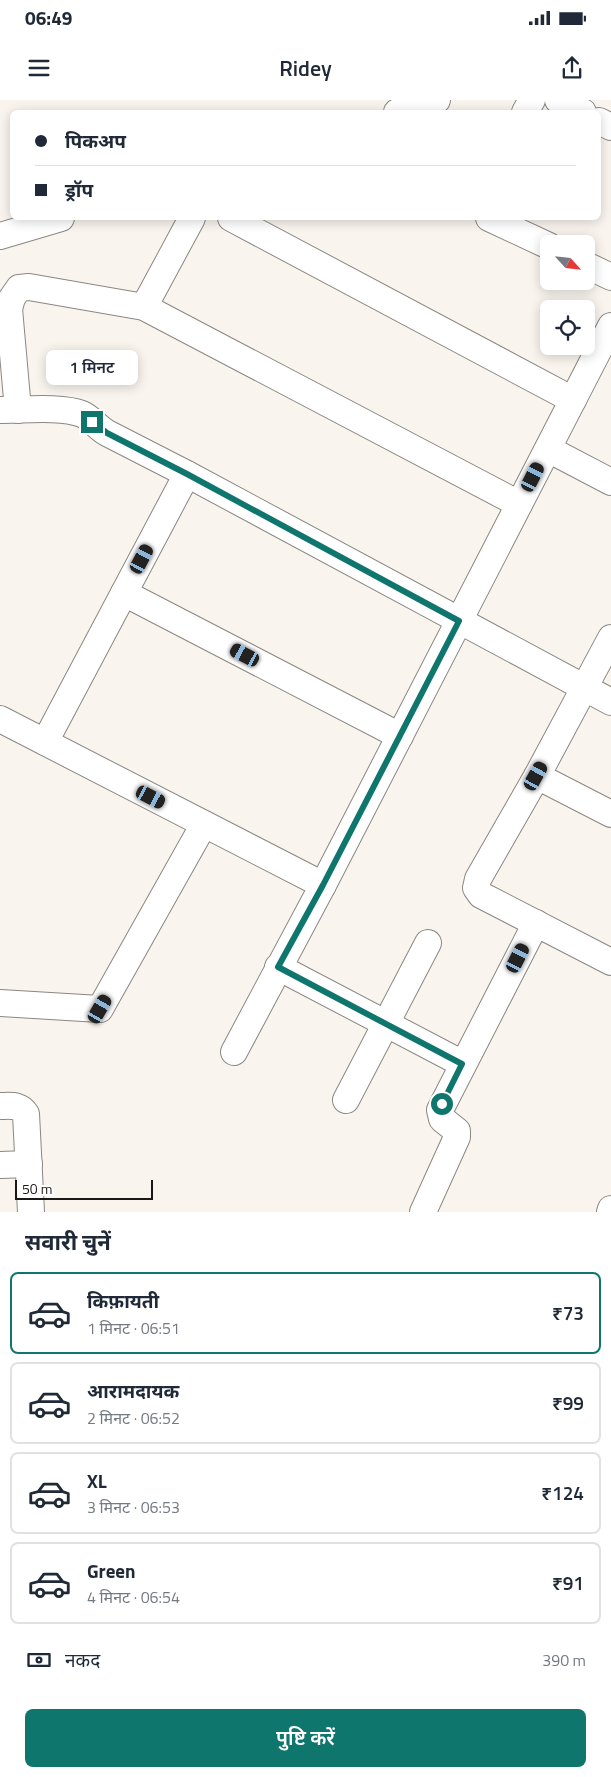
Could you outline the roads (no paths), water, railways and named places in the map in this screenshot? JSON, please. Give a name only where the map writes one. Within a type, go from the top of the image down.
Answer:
[{"type":"street","points":[[404,110],[436,100]]},
{"type":"street","points":[[558,100],[579,110]]},
{"type":"street","points":[[0,236],[54,220]]},
{"type":"street","points":[[144,308],[191,220]]},
{"type":"street","points":[[235,220],[573,400]]},
{"type":"street","points":[[493,220],[540,242]]},
{"type":"street","points":[[595,269],[611,277]]},
{"type":"street","points":[[519,504],[144,308],[29,287],[19,288],[12,298],[9,310],[9,410],[67,410],[81,414],[107,433],[611,702]]},
{"type":"street","points":[[234,1052],[323,885],[611,326]]},
{"type":"street","points":[[548,449],[611,482]]},
{"type":"street","points":[[45,742],[187,474]]},
{"type":"street","points":[[124,593],[400,736]]},
{"type":"street","points":[[611,638],[478,879],[476,888],[481,895],[611,962]]},
{"type":"street","points":[[0,719],[323,885]]},
{"type":"street","points":[[536,776],[611,814]]},
{"type":"street","points":[[0,1003],[100,1009],[204,824]]},
{"type":"street","points":[[423,1212],[457,1137],[457,1131],[442,1119],[440,1110],[536,923]]},
{"type":"street","points":[[346,1100],[428,943]]},
{"type":"street","points":[[278,967],[462,1064]]},
{"type":"street","points":[[0,1106],[17,1106],[23,1108],[26,1114],[31,1212]]},
{"type":"street","points":[[0,1165],[29,1164]]}]
